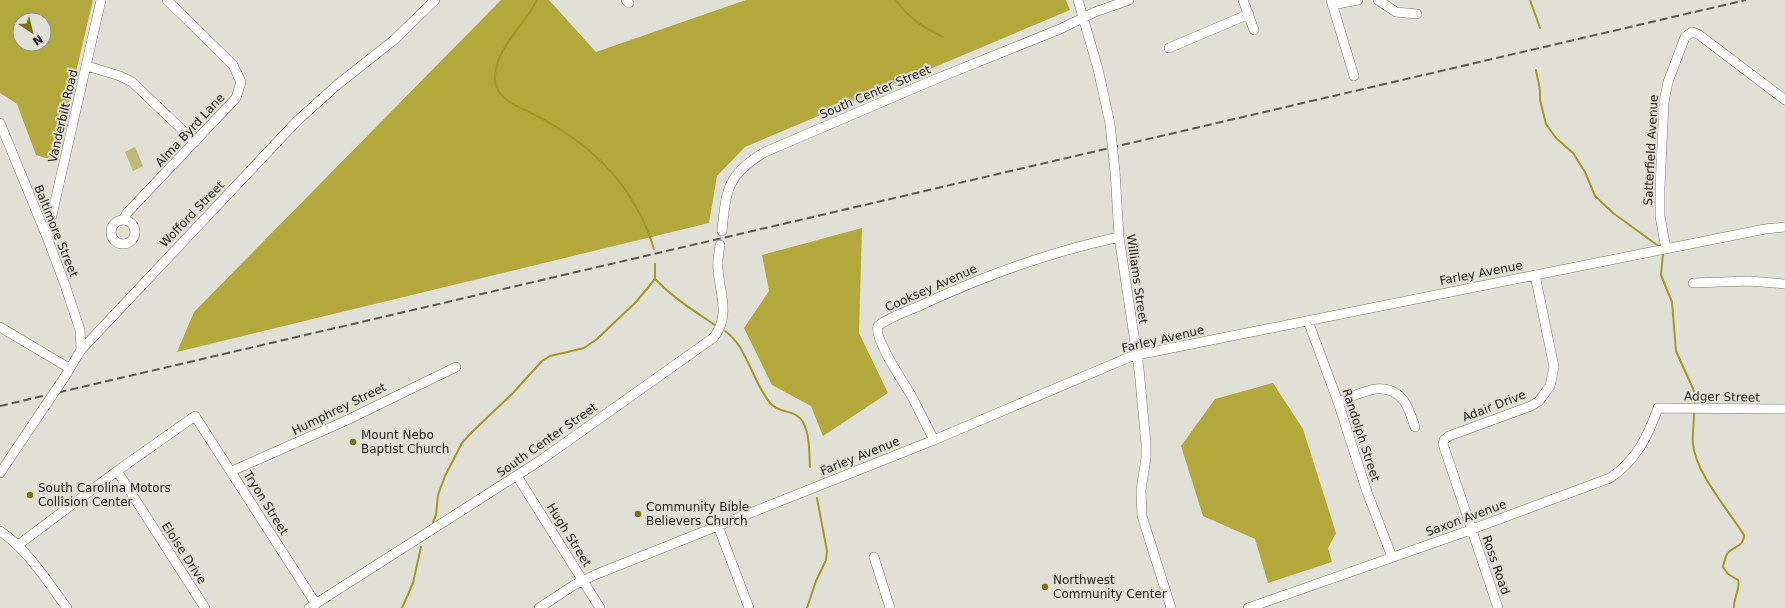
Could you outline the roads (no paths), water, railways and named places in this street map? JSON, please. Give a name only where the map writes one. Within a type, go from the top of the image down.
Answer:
[{"type":"street","name":"Vanderbilt Road","points":[[47,237],[101,0]]},
{"type":"street","name":"Alma Byrd Lane","points":[[123,220],[236,98],[241,82],[233,65],[167,0]]},
{"type":"street","name":"Wofford Street","points":[[0,473],[64,378],[81,350],[302,117],[336,85],[394,40],[435,0]]},
{"type":"street","name":"Williams Street","points":[[1078,0],[1098,69],[1110,124],[1115,171],[1119,237],[1137,355],[1146,451],[1141,490],[1142,516],[1171,608]]},
{"type":"street","name":"South Center Street","points":[[722,231],[724,205],[730,185],[742,166],[753,159],[777,146],[1129,0]]},
{"type":"street","points":[[1243,0],[1254,30]]},
{"type":"street","points":[[1354,76],[1332,3],[1358,0]]},
{"type":"street","points":[[1378,0],[1396,12],[1417,14]]},
{"type":"street","points":[[1169,48],[1249,14]]},
{"type":"street","name":"Satterfield Avenue","points":[[1666,249],[1662,230],[1660,208],[1664,102],[1668,82],[1684,36],[1692,32],[1698,34],[1785,100]]},
{"type":"street","points":[[87,66],[120,76],[132,82],[195,142]]},
{"type":"street","name":"Baltimore Street","points":[[0,123],[47,237],[80,330],[81,350]]},
{"type":"street","name":"Farley Avenue","points":[[539,608],[583,580],[934,440],[1137,355],[1765,229],[1785,227]]},
{"type":"street","name":"Cooksey Avenue","points":[[934,440],[910,394],[895,371],[877,333],[878,326],[963,286],[1029,260],[1119,237]]},
{"type":"street","name":"South Center Street","points":[[313,606],[517,476],[713,338],[720,328],[724,313],[718,269],[720,245]]},
{"type":"street","name":"Adair Drive","points":[[1472,529],[1443,444],[1444,440],[1449,436],[1531,406],[1539,401],[1550,386],[1554,367],[1535,275]]},
{"type":"street","points":[[1693,283],[1749,281],[1785,284]]},
{"type":"street","name":"Randolph Street","points":[[1308,321],[1338,402],[1367,492],[1392,557]]},
{"type":"street","points":[[0,327],[69,368]]},
{"type":"street","name":"Humphrey Street","points":[[232,471],[345,421],[456,367]]},
{"type":"street","points":[[1338,402],[1380,388],[1393,391],[1404,402],[1415,427]]},
{"type":"street","name":"Saxon Avenue","points":[[1248,608],[1600,483],[1629,463],[1636,454],[1658,408]]},
{"type":"street","name":"Adger Street","points":[[1658,408],[1785,409]]},
{"type":"street","name":"Tryon Street","points":[[117,471],[196,416],[232,471],[313,606]]},
{"type":"street","points":[[18,545],[117,471]]},
{"type":"street","name":"Eloise Drive","points":[[117,471],[205,608]]},
{"type":"street","name":"Hugh Street","points":[[517,476],[600,608]]},
{"type":"street","points":[[718,526],[749,608]]},
{"type":"street","name":"Ross Road","points":[[1472,529],[1498,608]]},
{"type":"street","points":[[0,531],[18,545],[67,608]]},
{"type":"street","points":[[874,557],[890,608]]},
{"type":"waterway","points":[[537,0],[504,48],[499,58],[495,80],[497,88],[503,96],[516,106],[542,119],[573,138],[613,173],[633,201],[641,216],[654,249]]},
{"type":"waterway","points":[[896,0],[917,22],[943,37]]},
{"type":"waterway","points":[[1530,0],[1540,28]]},
{"type":"waterway","points":[[1536,70],[1540,90],[1540,100],[1546,124],[1556,138],[1573,153],[1585,172],[1595,196],[1613,213],[1657,245]]},
{"type":"waterway","points":[[1663,253],[1661,275],[1672,302],[1676,351],[1694,391],[1695,403]]},
{"type":"waterway","points":[[655,264],[655,279],[676,298],[715,325]]},
{"type":"waterway","points":[[433,522],[436,515],[438,495],[445,476],[462,443],[472,432],[512,394],[542,361],[550,356],[584,348],[597,339],[636,302],[655,279]]},
{"type":"waterway","points":[[725,331],[732,337],[744,354],[759,385],[770,403],[778,409],[796,415],[803,422],[808,438],[810,467]]},
{"type":"waterway","points":[[1694,414],[1693,444],[1695,455],[1706,479],[1744,535],[1742,542],[1727,554],[1723,567],[1728,574],[1738,580],[1739,583],[1734,608]]},
{"type":"waterway","points":[[807,608],[816,581],[826,560],[827,551],[817,498]]},
{"type":"waterway","points":[[402,608],[413,583],[421,547]]},
{"type":"railway","points":[[0,406],[1746,0]]},
{"type":"place","name":"Mount Nebo Baptist Church","points":[[353,442]]},
{"type":"place","name":"South Carolina Motors Collision Center","points":[[30,495]]},
{"type":"place","name":"Community Bible Believers Church","points":[[638,514]]},
{"type":"place","name":"Northwest Community Center","points":[[1045,587]]}]
